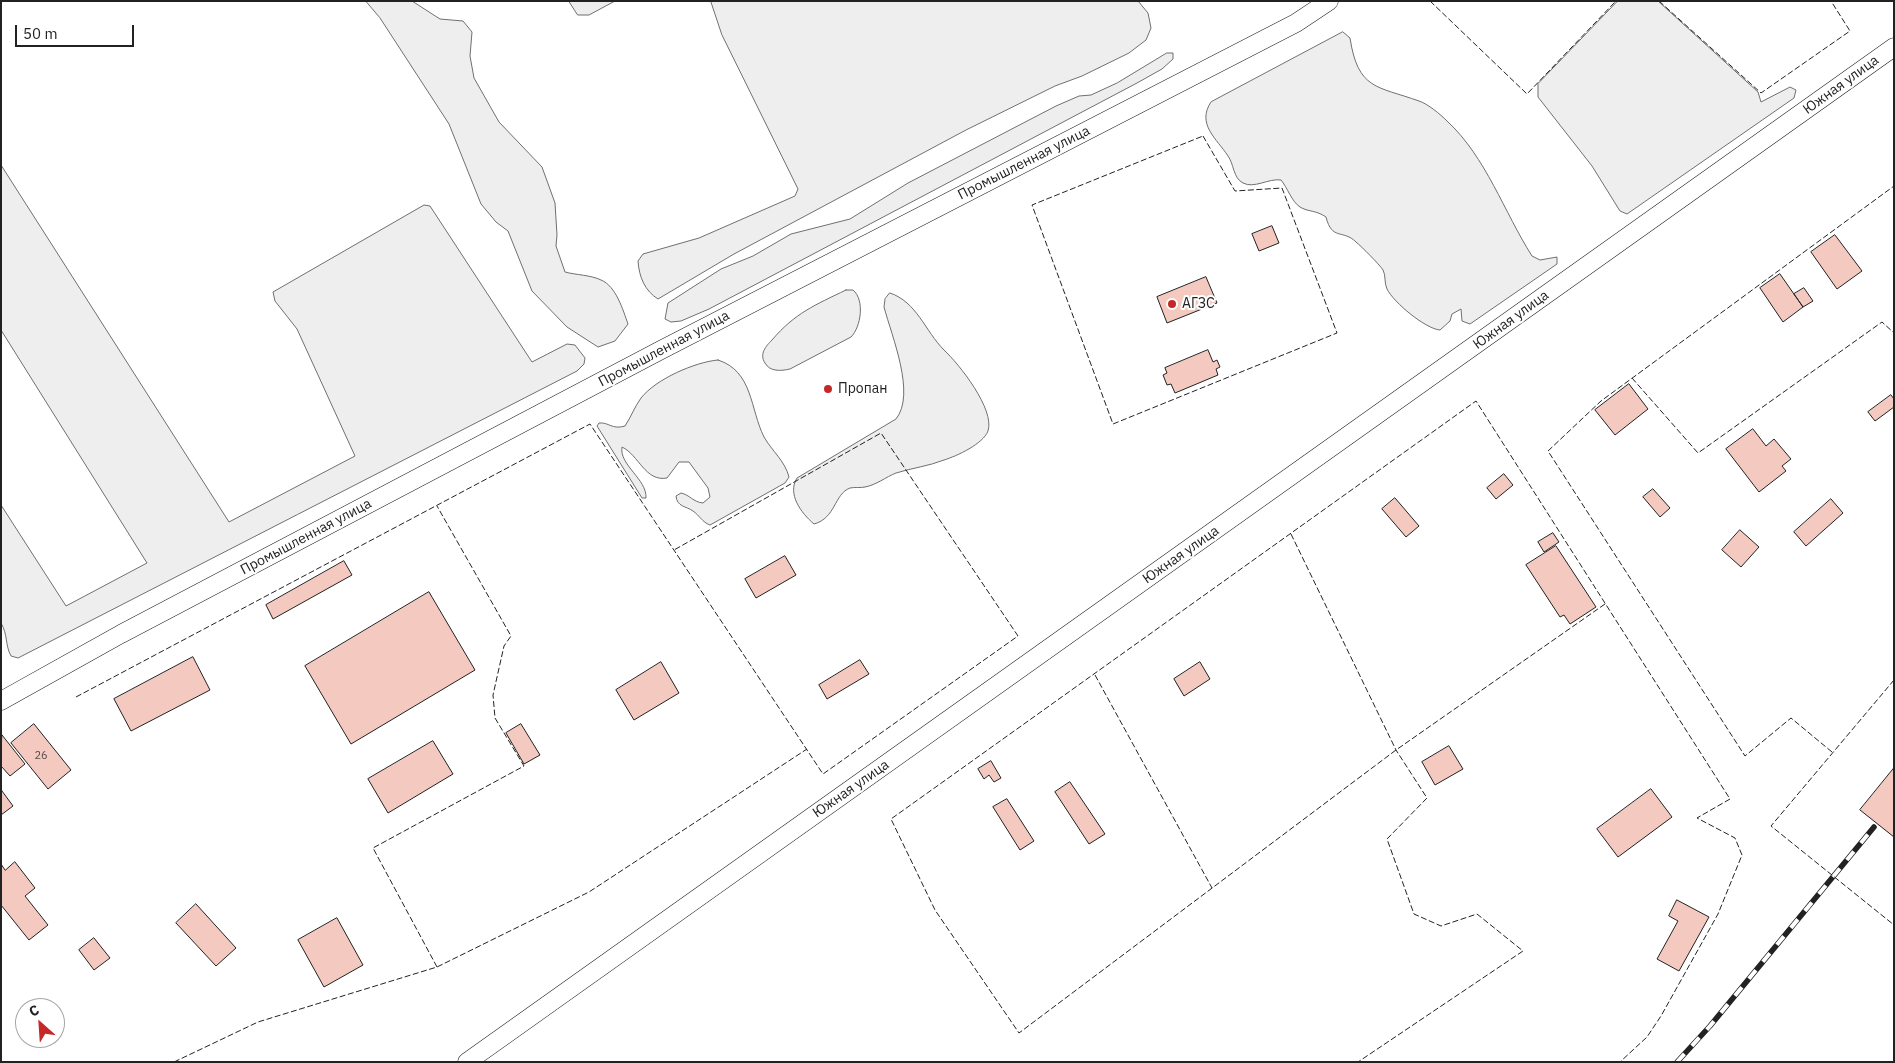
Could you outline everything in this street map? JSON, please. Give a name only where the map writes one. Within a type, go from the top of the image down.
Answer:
[{"type":"street","name":"Промышленная улица","points":[[1,701],[129,629],[661,350],[1296,23],[1330,1]]},
{"type":"street","name":"Южная улица","points":[[467,1062],[1894,47]]},
{"type":"shaded area","points":[[366,1],[412,1],[440,19],[463,21],[472,32],[470,56],[474,78],[499,122],[542,167],[555,203],[556,246],[565,272],[601,280],[611,287],[618,299],[628,324],[615,341],[598,347],[567,327],[532,291],[508,231],[496,222],[481,204],[449,124],[380,18]]},
{"type":"shaded area","points":[[569,1],[615,1],[589,15],[578,15]]},
{"type":"shaded area","points":[[711,1],[1138,1],[1148,13],[1151,28],[1146,40],[1129,53],[1082,76],[1055,86],[966,130],[734,254],[658,299],[646,288],[641,278],[638,261],[643,254],[699,238],[795,196],[798,189],[722,35]]},
{"type":"shaded area","points":[[1618,1],[1658,1],[1758,92],[1761,102],[1790,87],[1796,90],[1794,98],[1627,214],[1620,211],[1592,166],[1538,97],[1538,84]]},
{"type":"shaded area","points":[[1343,32],[1350,38],[1358,68],[1364,77],[1381,88],[1426,104],[1441,115],[1461,135],[1494,185],[1532,256],[1540,260],[1557,257],[1557,264],[1470,324],[1462,321],[1461,309],[1452,314],[1450,321],[1440,330],[1434,329],[1419,320],[1391,295],[1386,287],[1383,270],[1359,244],[1351,238],[1331,229],[1326,217],[1297,205],[1281,180],[1272,180],[1252,185],[1247,185],[1240,181],[1235,174],[1230,159],[1210,131],[1206,117],[1211,102]]},
{"type":"shaded area","points":[[1167,53],[1173,53],[1173,59],[1162,69],[1137,83],[709,309],[681,321],[671,322],[665,319],[668,303],[721,269],[753,256],[791,234],[850,219],[908,183],[1056,106],[1079,96],[1091,95],[1117,83]]},
{"type":"shaded area","points":[[1,165],[229,522],[355,456],[297,329],[275,301],[273,292],[424,205],[430,206],[532,362],[567,344],[575,345],[585,358],[584,364],[577,371],[18,658],[11,656],[1,623],[1,505],[66,606],[147,563],[1,330]]},
{"type":"shaded area","points":[[846,290],[853,290],[857,294],[860,307],[857,327],[851,337],[790,369],[776,370],[767,366],[763,360],[764,350],[789,323],[806,310]]},
{"type":"shaded area","points":[[890,293],[899,297],[914,310],[937,342],[966,376],[981,399],[986,411],[989,422],[988,431],[975,445],[956,456],[896,473],[869,486],[850,488],[841,495],[827,517],[814,524],[797,503],[794,484],[797,478],[896,419],[902,408],[904,395],[903,380],[897,349],[884,307],[885,299]]},
{"type":"shaded area","points":[[718,360],[729,365],[744,382],[764,437],[781,461],[789,477],[785,483],[710,525],[677,500],[676,496],[681,493],[703,503],[710,497],[708,488],[689,462],[679,462],[667,478],[659,478],[648,472],[622,447],[622,454],[625,460],[645,491],[646,498],[642,498],[597,426],[599,423],[614,427],[625,426],[641,398],[656,384],[687,368]]},
{"type":"building","points":[[1272,226],[1279,243],[1259,251],[1252,234]]},
{"type":"building","points":[[1835,235],[1862,271],[1837,289],[1811,252]]},
{"type":"building","points":[[1780,274],[1803,307],[1783,322],[1760,288]]},
{"type":"building","points":[[1206,277],[1217,303],[1167,323],[1157,297]]},
{"type":"building","points":[[1804,288],[1813,301],[1803,307],[1794,294]]},
{"type":"building","points":[[1208,350],[1213,362],[1217,360],[1220,367],[1216,369],[1218,375],[1175,393],[1171,384],[1167,385],[1163,375],[1167,373],[1165,368]]},
{"type":"building","points":[[1629,384],[1648,409],[1615,435],[1595,410]]},
{"type":"building","points":[[1891,395],[1894,399],[1894,407],[1875,421],[1868,412]]},
{"type":"building","points":[[1753,429],[1766,446],[1774,439],[1791,459],[1782,466],[1786,471],[1759,492],[1726,449]]},
{"type":"building","points":[[1504,474],[1513,485],[1496,499],[1487,488]]},
{"type":"building","points":[[1653,489],[1670,508],[1660,517],[1643,497]]},
{"type":"building","points":[[1395,498],[1419,526],[1406,537],[1382,509]]},
{"type":"building","points":[[1831,499],[1843,513],[1806,546],[1794,532]]},
{"type":"building","points":[[1740,530],[1759,547],[1741,567],[1722,550]]},
{"type":"building","points":[[1553,533],[1559,542],[1544,552],[1538,542]]},
{"type":"building","points":[[1556,546],[1596,607],[1570,624],[1564,615],[1560,617],[1526,565]]},
{"type":"building","points":[[785,556],[796,575],[756,598],[745,579]]},
{"type":"building","points":[[344,561],[352,575],[273,619],[266,605]]},
{"type":"building","points":[[429,592],[475,670],[351,744],[305,666]]},
{"type":"building","points":[[193,657],[210,690],[131,731],[114,699]]},
{"type":"building","points":[[860,660],[869,674],[827,699],[819,685]]},
{"type":"building","points":[[661,662],[679,693],[634,720],[616,690]]},
{"type":"building","points":[[1200,662],[1210,679],[1184,696],[1174,679]]},
{"type":"building","points":[[34,724],[71,770],[48,789],[11,743]]},
{"type":"building","points":[[521,724],[540,755],[524,764],[506,733]]},
{"type":"building","points":[[2,735],[25,764],[10,776],[1,766]]},
{"type":"building","points":[[433,741],[453,774],[388,813],[368,779]]},
{"type":"building","points":[[1449,746],[1463,769],[1435,785],[1422,762]]},
{"type":"building","points":[[991,761],[1001,778],[994,782],[989,775],[984,779],[978,769]]},
{"type":"building","points":[[1894,768],[1894,837],[1860,810]]},
{"type":"building","points":[[1070,782],[1105,834],[1089,844],[1055,792]]},
{"type":"building","points":[[1651,789],[1672,817],[1618,857],[1597,829]]},
{"type":"building","points":[[1,792],[13,806],[1,815]]},
{"type":"building","points":[[1007,799],[1034,841],[1020,850],[993,807]]},
{"type":"building","points":[[15,862],[35,888],[25,896],[48,925],[29,940],[1,905],[1,864],[5,870]]},
{"type":"building","points":[[1677,900],[1709,917],[1679,971],[1657,959],[1678,921],[1669,916]]},
{"type":"building","points":[[196,904],[236,948],[216,966],[176,923]]},
{"type":"building","points":[[337,918],[363,965],[324,987],[298,940]]},
{"type":"building","points":[[94,938],[110,958],[94,970],[79,950]]},
{"type":"railway","points":[[1677,1062],[1710,1026],[1874,827]]},
{"type":"fence","points":[[1430,1],[1527,94],[1616,1]]},
{"type":"fence","points":[[1659,1],[1761,93],[1850,31],[1831,1]]},
{"type":"fence","points":[[1203,136],[1235,191],[1282,188],[1337,333],[1113,424],[1032,205],[1203,136]]},
{"type":"fence","points":[[1832,752],[1791,718],[1745,756],[1548,451],[1601,401],[1894,186]]},
{"type":"fence","points":[[1632,378],[1698,453],[1882,322],[1894,333]]},
{"type":"fence","points":[[1605,604],[1396,750],[1019,1033],[935,910],[891,819],[1476,401],[1730,799],[1697,818],[1735,838],[1742,855],[1718,914],[1661,1016],[1647,1037],[1620,1062]]},
{"type":"fence","points":[[76,697],[590,424],[823,774],[1018,636],[881,433],[674,550]]},
{"type":"fence","points":[[437,506],[511,636],[504,646],[493,695],[495,718],[524,766],[373,848],[437,967]]},
{"type":"fence","points":[[1291,534],[1396,750],[1427,798],[1387,839],[1414,914],[1441,926],[1477,914],[1523,951],[1358,1062]]},
{"type":"fence","points":[[1095,675],[1212,888]]},
{"type":"fence","points":[[1894,680],[1771,826],[1894,925]]},
{"type":"fence","points":[[174,1062],[258,1022],[437,967],[589,892],[807,749]]},
{"type":"place","name":"АГЗС","points":[[1172,304]]},
{"type":"place","name":"Пропан","points":[[828,389]]}]
